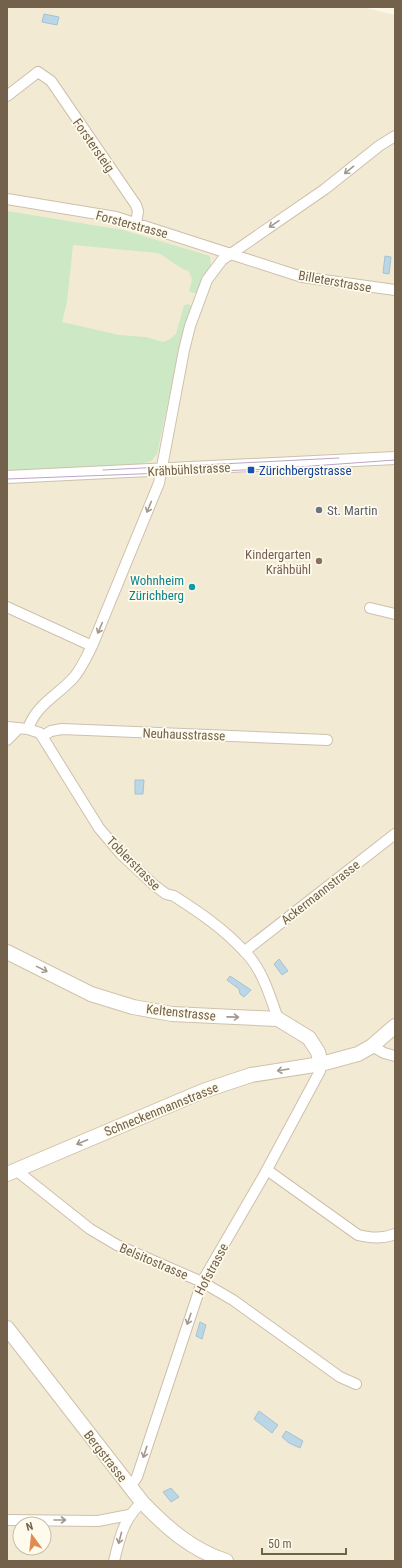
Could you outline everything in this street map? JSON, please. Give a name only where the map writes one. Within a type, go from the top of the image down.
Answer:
[{"type":"main road","name":"Keltenstrasse","points":[[7,952],[91,994],[133,1007],[172,1014],[278,1019],[309,1038],[318,1052],[321,1064]]},
{"type":"main road","points":[[372,1046],[395,1026]]},
{"type":"main road","name":"Schneckenmannstrasse","points":[[12,1172],[203,1091],[251,1075],[321,1064],[358,1054],[372,1046]]},
{"type":"main road","name":"Bergstrasse","points":[[7,1328],[130,1487],[157,1518],[192,1546],[211,1556],[226,1561]]},
{"type":"street","name":"Forstersteig","points":[[7,96],[38,72],[51,81],[136,205],[138,211],[136,224]]},
{"type":"street","points":[[7,740],[23,728],[37,710],[76,675],[92,646],[159,483],[190,326],[207,280],[217,265],[231,253],[325,189],[379,146],[395,136]]},
{"type":"street","name":"Forsterstrasse","points":[[7,199],[116,217],[231,253]]},
{"type":"street","name":"Billeterstrasse","points":[[231,253],[302,277],[395,290]]},
{"type":"street","name":"Krähbühlstrasse","points":[[7,477],[395,458]]},
{"type":"street","points":[[7,607],[92,646]]},
{"type":"street","points":[[370,608],[395,614]]},
{"type":"street","points":[[7,727],[23,728],[37,732],[43,736]]},
{"type":"street","name":"Neuhausstrasse","points":[[43,736],[51,731],[62,729],[327,740]]},
{"type":"street","name":"Toblerstrasse","points":[[43,736],[99,828],[121,854],[154,885],[166,894],[174,896],[220,928],[245,951],[260,974],[278,1019]]},
{"type":"street","name":"Ackermannstrasse","points":[[245,951],[395,834]]},
{"type":"street","points":[[372,1046],[384,1053],[395,1056]]},
{"type":"street","name":"Hofstrasse","points":[[130,1487],[137,1477],[202,1282],[267,1170],[320,1071],[321,1064]]},
{"type":"street","points":[[267,1170],[358,1235],[372,1238],[386,1237],[395,1234]]},
{"type":"street","name":"Belsitostrasse","points":[[12,1172],[90,1229],[117,1245],[202,1282],[233,1300],[340,1377],[356,1384]]},
{"type":"street","points":[[114,1561],[121,1533],[129,1515],[142,1502]]},
{"type":"street","points":[[7,1520],[98,1520],[129,1515]]},
{"type":"shaded area","points":[[7,7],[362,7],[395,15],[395,1561],[7,1561]]},
{"type":"green space","points":[[7,211],[123,230],[210,256],[211,266],[197,293],[192,293],[189,290],[192,280],[189,271],[181,268],[158,253],[73,245],[67,302],[62,322],[119,335],[146,337],[163,342],[176,334],[184,305],[188,304],[191,306],[177,359],[157,454],[151,461],[137,465],[7,471]]},
{"type":"water","points":[[44,14],[59,17],[57,25],[42,22]]},
{"type":"water","points":[[385,256],[391,257],[389,274],[383,273]]},
{"type":"water","points":[[135,780],[144,780],[143,794],[135,794]]},
{"type":"water","points":[[279,959],[288,971],[282,975],[274,964]]},
{"type":"water","points":[[230,976],[251,990],[244,997],[240,994],[239,989],[227,980]]},
{"type":"water","points":[[200,1322],[206,1325],[202,1339],[196,1336]]},
{"type":"water","points":[[259,1411],[278,1425],[272,1433],[254,1419]]},
{"type":"water","points":[[286,1431],[303,1441],[300,1448],[289,1443],[282,1437]]},
{"type":"water","points":[[171,1488],[179,1497],[171,1502],[163,1492]]},
{"type":"tram line","points":[[103,470],[339,458]]},
{"type":"tram line","points":[[7,479],[270,469],[395,460]]},
{"type":"place","name":"Zürichbergstrasse","points":[[251,470]]},
{"type":"place","name":"St. Martin","points":[[319,510]]},
{"type":"place","name":"Kindergarten Krähbühl","points":[[319,561]]},
{"type":"place","name":"Wohnheim Zürichberg","points":[[192,587]]}]
